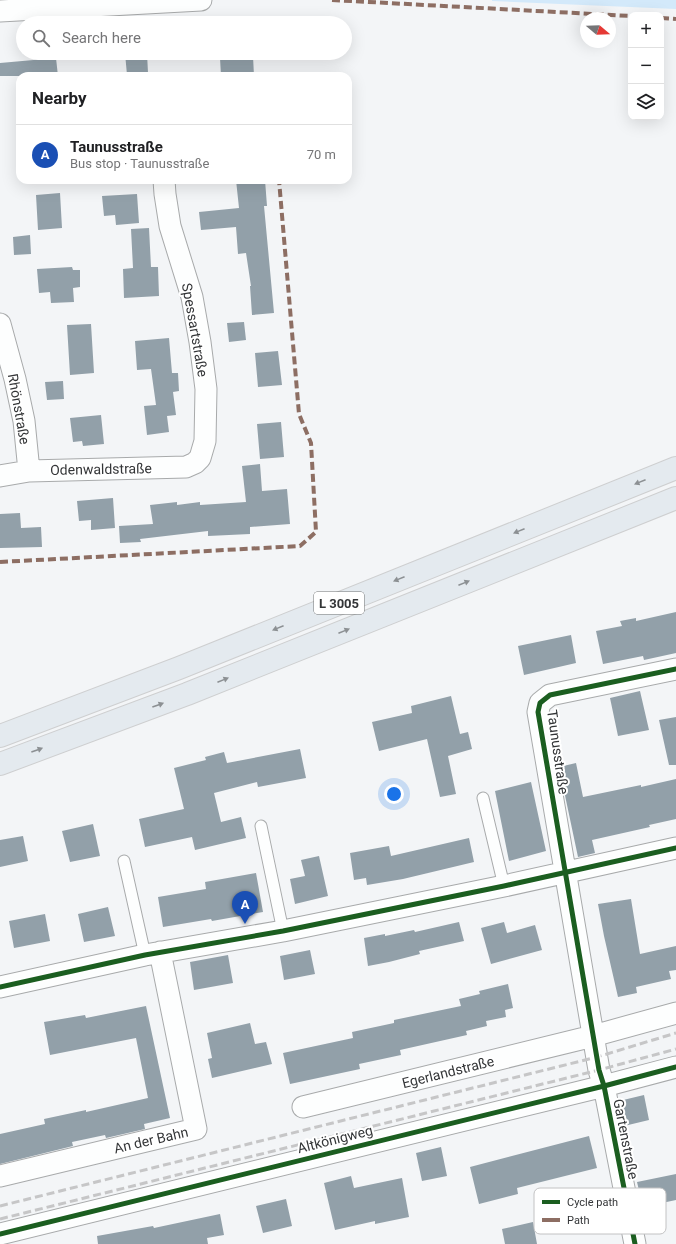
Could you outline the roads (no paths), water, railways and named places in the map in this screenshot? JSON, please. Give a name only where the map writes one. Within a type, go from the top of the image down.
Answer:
[{"type":"highway","name":"L 3005","points":[[0,736],[179,668],[676,468]]},
{"type":"highway","name":"L 3005","points":[[0,764],[187,694],[676,498]]},
{"type":"street","points":[[0,11],[201,0]]},
{"type":"street","name":"Spessartstraße","points":[[164,184],[170,226],[192,297],[200,342],[206,390],[206,404],[205,441],[200,458]]},
{"type":"street","name":"Rhönstraße","points":[[0,324],[15,379],[24,421],[29,471]]},
{"type":"street","name":"Odenwaldstraße","points":[[0,476],[29,471],[186,467],[195,463],[200,458]]},
{"type":"street","name":"Taunusstraße","points":[[604,1086],[599,1070],[593,1036],[538,712],[540,703],[550,695],[676,669]]},
{"type":"street","points":[[0,987],[152,953],[283,931],[504,886],[676,848]]},
{"type":"street","name":"An der Bahn","points":[[0,1176],[196,1129],[152,953]]},
{"type":"street","points":[[593,1036],[676,1013]]},
{"type":"street","name":"Egerlandstraße","points":[[304,1107],[593,1036]]},
{"type":"street","name":"Altkönigweg","points":[[0,1234],[676,1067]]},
{"type":"street","name":"Gartenstraße","points":[[604,1086],[623,1188]]},
{"type":"street","name":"Gartenstraße","points":[[632,1234],[634,1244]]},
{"type":"lane","points":[[483,798],[504,886]]},
{"type":"lane","points":[[261,826],[283,931]]},
{"type":"lane","points":[[124,861],[152,953]]},
{"type":"railway","points":[[0,1206],[597,1057],[676,1033]]},
{"type":"railway","points":[[0,1219],[599,1070],[676,1049]]},
{"type":"place","name":"Taunusstraße","points":[[245,924]]}]
